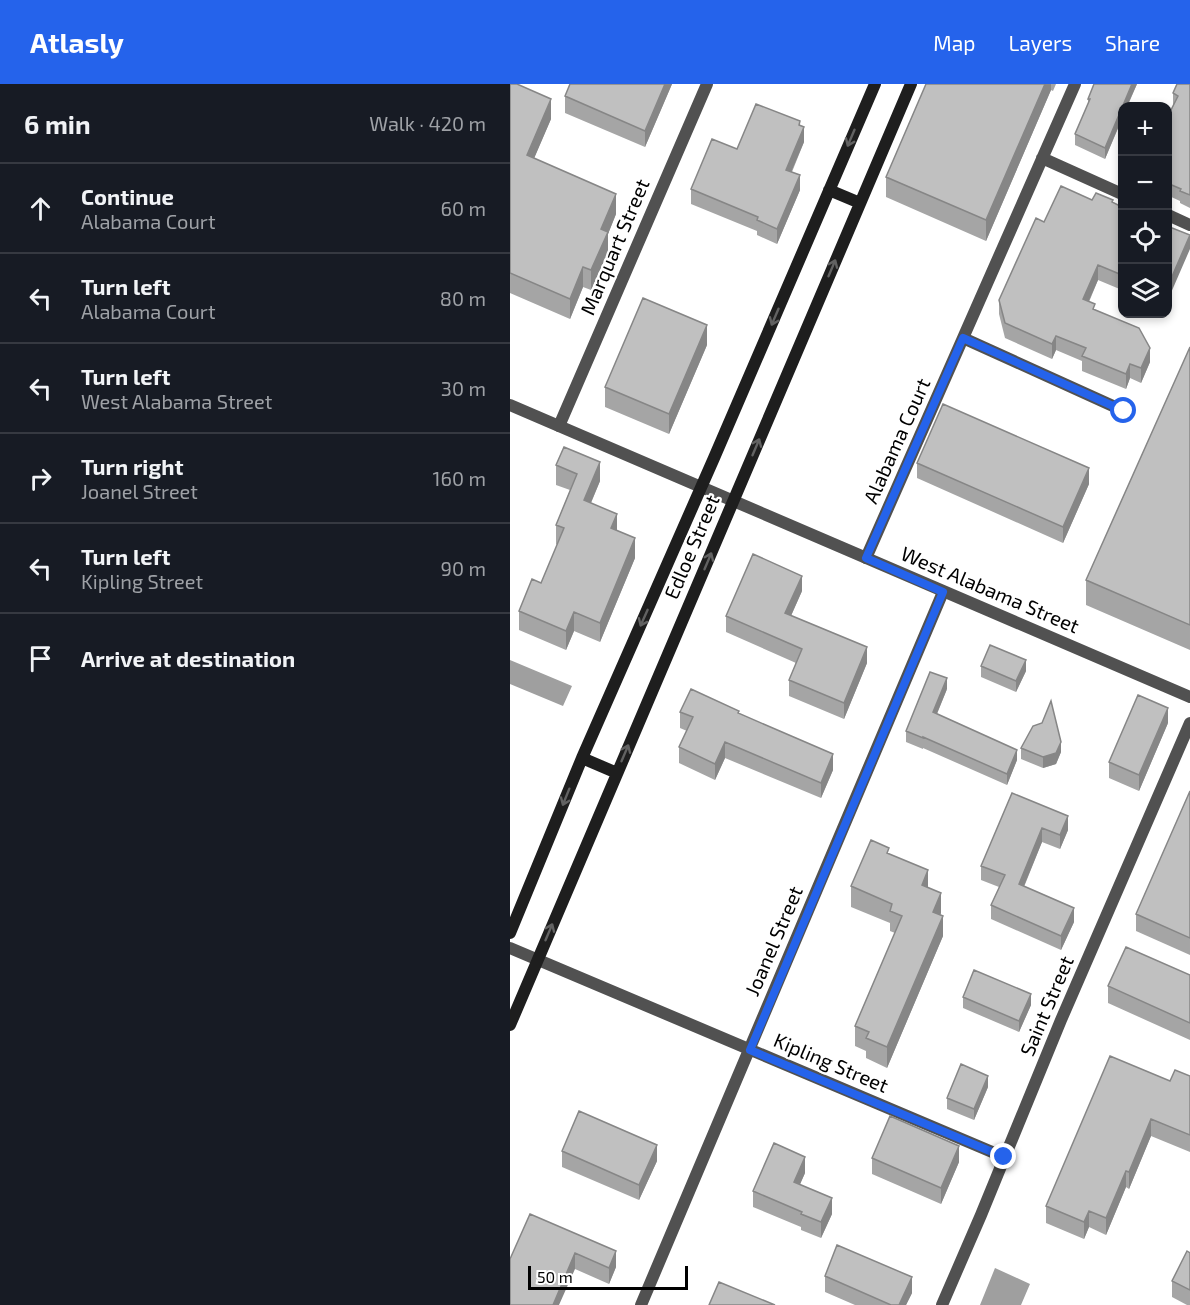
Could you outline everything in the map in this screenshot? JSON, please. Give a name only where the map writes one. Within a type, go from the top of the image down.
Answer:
[{"type":"main road","name":"Edloe Street","points":[[510,933],[582,758],[874,84]]},
{"type":"main road","name":"Edloe Street","points":[[510,1025],[911,84]]},
{"type":"main road","points":[[829,189],[860,203]]},
{"type":"main road","points":[[582,758],[617,773]]},
{"type":"street","name":"Marquart Street","points":[[559,426],[706,84]]},
{"type":"street","name":"Alabama Court","points":[[866,558],[1075,84]]},
{"type":"street","points":[[1042,158],[1118,192]]},
{"type":"street","points":[[1172,217],[1190,225]]},
{"type":"street","points":[[963,338],[1124,411]]},
{"type":"street","name":"West Alabama Street","points":[[510,405],[1190,697]]},
{"type":"street","name":"Joanel Street","points":[[641,1305],[943,592]]},
{"type":"street","name":"Saint Street","points":[[942,1305],[1061,1020],[1190,723]]},
{"type":"street","name":"Kipling Street","points":[[510,948],[1004,1157]]},
{"type":"shaded area","points":[[510,660],[572,686],[563,706],[510,684]]},
{"type":"shaded area","points":[[995,1268],[1030,1284],[1021,1305],[980,1305]]},
{"type":"building","points":[[510,84],[517,84],[551,99],[527,155],[616,194],[601,229],[608,232],[591,270],[583,267],[570,299],[510,273]]},
{"type":"building","points":[[570,84],[665,84],[645,131],[565,96]]},
{"type":"building","points":[[926,84],[1045,84],[986,220],[886,177]]},
{"type":"building","points":[[1094,84],[1132,84],[1124,102],[1118,102],[1118,117],[1105,148],[1075,134],[1090,99],[1088,99]]},
{"type":"building","points":[[1177,84],[1190,84],[1190,195],[1172,185],[1172,108],[1178,96],[1173,93]]},
{"type":"building","points":[[756,104],[800,121],[799,125],[804,127],[786,170],[800,175],[777,229],[757,220],[758,217],[691,189],[712,139],[737,149]]},
{"type":"building","points":[[1061,186],[1092,200],[1096,193],[1113,200],[1112,202],[1118,205],[1118,273],[1098,265],[1083,299],[1095,304],[1093,309],[1139,328],[1150,348],[1141,368],[1130,364],[1126,374],[1082,356],[1086,348],[1056,336],[1052,344],[1005,323],[999,300],[1036,218],[1044,222]]},
{"type":"building","points":[[1172,228],[1190,235],[1172,276]]},
{"type":"building","points":[[643,298],[707,325],[669,414],[605,387]]},
{"type":"building","points":[[1190,347],[1190,625],[1086,580]]},
{"type":"building","points":[[943,404],[1089,468],[1063,527],[917,463]]},
{"type":"building","points":[[564,447],[600,462],[584,500],[617,514],[611,528],[635,538],[600,623],[574,612],[566,631],[519,611],[532,579],[541,583],[564,528],[556,525],[577,474],[556,465]]},
{"type":"building","points":[[753,554],[802,576],[785,613],[867,647],[844,703],[789,680],[802,649],[726,616]]},
{"type":"building","points":[[990,645],[1026,660],[1016,681],[981,666]]},
{"type":"building","points":[[930,672],[947,678],[933,712],[1017,750],[1007,774],[906,731]]},
{"type":"building","points":[[691,689],[739,711],[738,713],[833,754],[821,783],[725,742],[715,764],[679,747],[693,717],[680,712]]},
{"type":"building","points":[[1138,695],[1168,708],[1139,775],[1109,762]]},
{"type":"building","points":[[1051,701],[1061,742],[1056,753],[1043,757],[1021,748],[1033,726],[1042,723]]},
{"type":"building","points":[[1190,791],[1190,938],[1136,914]]},
{"type":"building","points":[[1012,793],[1068,816],[1060,835],[1042,828],[1019,884],[1074,908],[1061,936],[991,905],[1005,875],[981,866]]},
{"type":"building","points":[[871,840],[889,848],[887,853],[928,870],[922,885],[941,893],[933,912],[943,916],[887,1047],[866,1038],[869,1032],[855,1026],[902,916],[890,911],[892,904],[851,886]]},
{"type":"building","points":[[1126,947],[1190,975],[1190,1023],[1108,986]]},
{"type":"building","points":[[974,970],[1031,994],[1019,1021],[963,997]]},
{"type":"building","points":[[1110,1056],[1170,1081],[1175,1070],[1190,1076],[1190,1135],[1151,1119],[1129,1172],[1126,1171],[1106,1218],[1089,1211],[1084,1222],[1046,1206]]},
{"type":"building","points":[[961,1064],[988,1076],[974,1109],[947,1098]]},
{"type":"building","points":[[579,1111],[657,1145],[639,1185],[562,1151]]},
{"type":"building","points":[[890,1116],[959,1146],[941,1188],[872,1158]]},
{"type":"building","points":[[774,1143],[805,1157],[794,1182],[832,1198],[821,1222],[753,1191]]},
{"type":"building","points":[[530,1214],[616,1251],[609,1268],[575,1253],[553,1305],[510,1305],[510,1259]]},
{"type":"building","points":[[837,1245],[912,1277],[899,1305],[891,1305],[825,1276]]},
{"type":"building","points":[[1187,1251],[1190,1253],[1190,1290],[1172,1281]]},
{"type":"building","points":[[719,1282],[775,1305],[709,1305]]},
{"type":"route","points":[[1004,1157],[750,1050],[943,592],[866,558],[963,338],[1124,411]]}]
